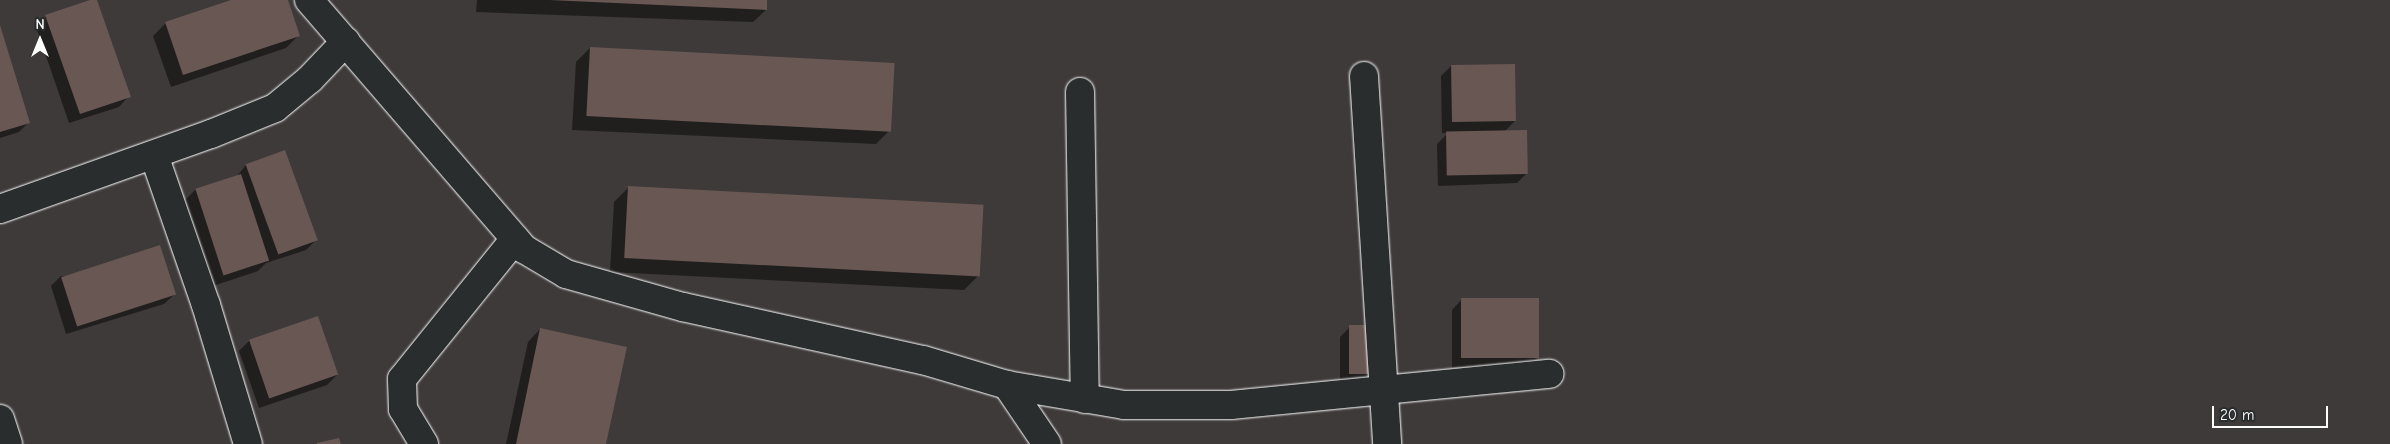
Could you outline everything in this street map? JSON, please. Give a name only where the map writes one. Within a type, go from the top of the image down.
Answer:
[{"type":"street","points":[[309,0],[524,249],[566,274],[683,307],[923,360],[1007,385],[1124,405],[1231,405],[1549,374]]},
{"type":"street","points":[[0,209],[154,155],[275,108],[310,79],[346,41]]},
{"type":"street","points":[[1364,76],[1387,444]]},
{"type":"street","points":[[1080,92],[1085,399]]},
{"type":"street","points":[[154,155],[206,305],[248,444]]},
{"type":"street","points":[[424,444],[403,409],[402,379],[515,239]]},
{"type":"street","points":[[1007,385],[1047,444]]},
{"type":"street","points":[[0,419],[8,444]]},
{"type":"building","points":[[90,0],[97,0],[131,97],[80,114],[45,15]]},
{"type":"building","points":[[231,0],[288,0],[300,36],[183,75],[165,22]]},
{"type":"building","points":[[549,0],[767,0],[767,10]]},
{"type":"building","points":[[0,25],[30,123],[0,132]]},
{"type":"building","points":[[590,47],[895,63],[891,132],[586,116]]},
{"type":"building","points":[[1515,64],[1516,121],[1452,122],[1451,65]]},
{"type":"building","points":[[1527,130],[1528,174],[1447,175],[1446,131]]},
{"type":"building","points":[[285,150],[318,240],[278,255],[246,164]]},
{"type":"building","points":[[241,174],[269,261],[223,275],[195,189]]},
{"type":"building","points":[[628,186],[984,205],[980,277],[624,258]]},
{"type":"building","points":[[160,245],[176,294],[77,327],[61,277]]},
{"type":"building","points":[[1461,298],[1539,298],[1539,358],[1461,358]]},
{"type":"building","points":[[318,316],[338,375],[269,398],[249,340]]},
{"type":"building","points":[[1349,325],[1385,325],[1385,374],[1349,374]]},
{"type":"building","points":[[540,328],[627,347],[606,444],[516,444]]},
{"type":"building","points":[[339,438],[341,444],[317,444],[317,443]]}]
